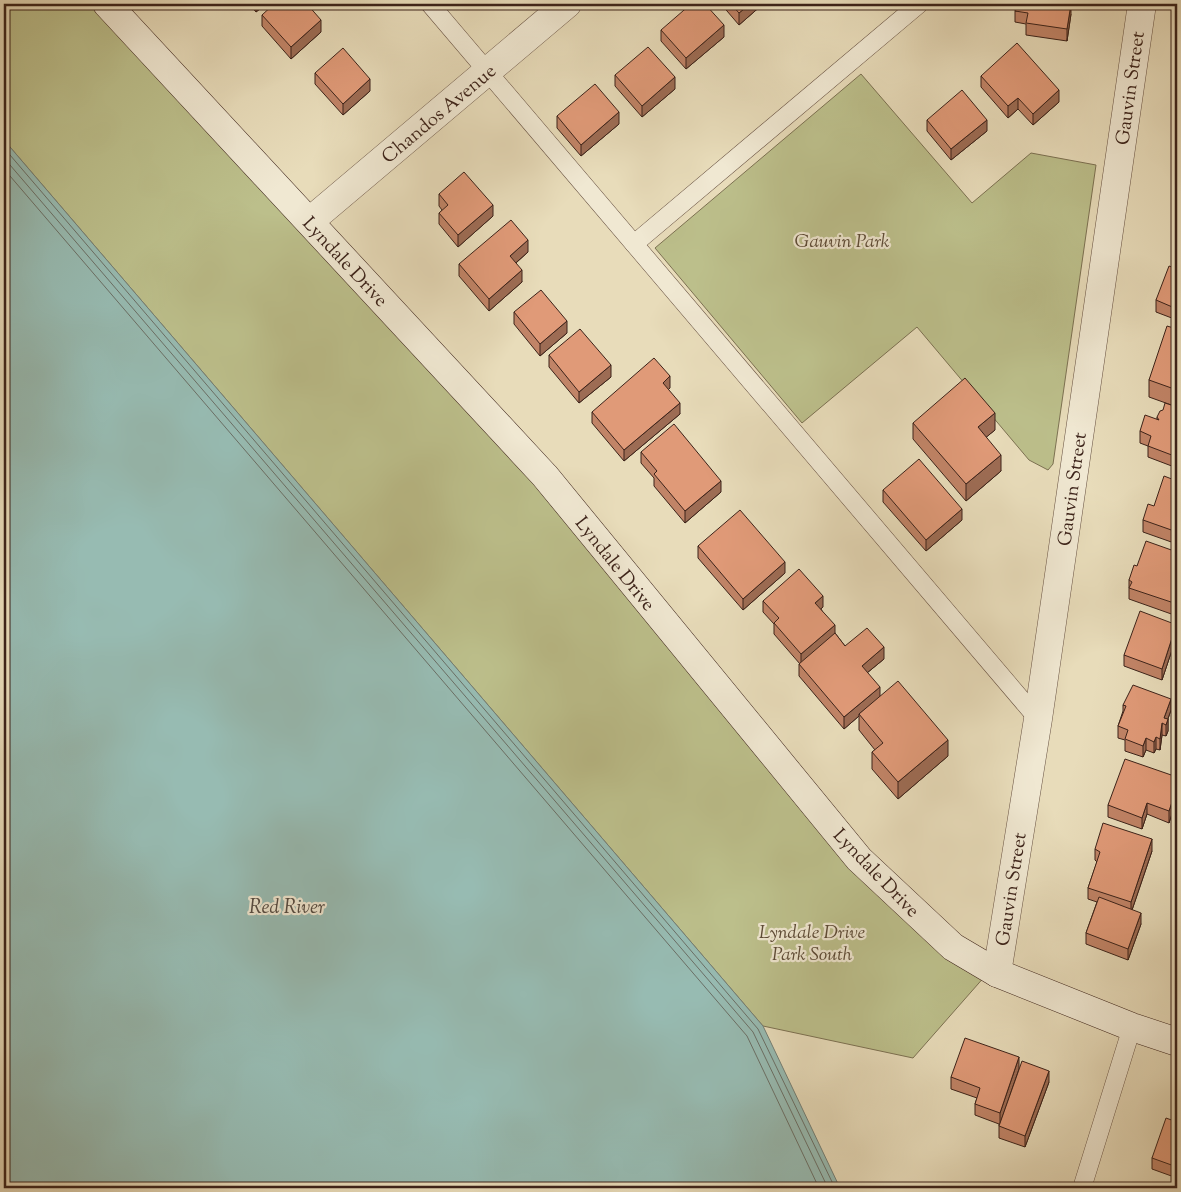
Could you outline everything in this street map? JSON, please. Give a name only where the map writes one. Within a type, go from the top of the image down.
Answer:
[{"type":"street","name":"Lyndale Drive","points":[[107,4],[545,476],[858,859],[953,947],[996,973],[1132,1027],[1177,1042]]},
{"type":"street","name":"Chandos Avenue","points":[[310,221],[567,4]]},
{"type":"street","name":"Gauvin Street","points":[[996,973],[1038,719],[1142,4]]},
{"type":"lane","points":[[430,4],[1038,719]]},
{"type":"lane","points":[[634,244],[909,7]]},
{"type":"lane","points":[[1082,1188],[1132,1027]]},
{"type":"green space","name":"Lyndale Drive Park South","points":[[4,4],[107,4],[310,221],[859,859],[993,967],[913,1058],[763,1026],[4,140]]},
{"type":"green space","name":"Gauvin Park","points":[[861,74],[972,203],[1031,153],[1096,165],[1053,464],[1048,470],[1029,460],[917,327],[802,423],[655,248]]},
{"type":"water","name":"Red River","points":[[4,140],[763,1026],[840,1188],[4,1188]]},
{"type":"building","points":[[274,4],[307,4],[321,20],[291,47],[262,15]]},
{"type":"building","points":[[691,4],[705,4],[724,25],[686,58],[661,30]]},
{"type":"building","points":[[731,4],[750,4],[739,13]]},
{"type":"building","points":[[1016,4],[1071,4],[1067,29],[1026,23],[1028,13],[1015,11]]},
{"type":"building","points":[[1017,43],[1059,90],[1033,114],[1018,98],[1008,106],[981,76]]},
{"type":"building","points":[[648,47],[675,77],[642,106],[615,75]]},
{"type":"building","points":[[343,48],[370,79],[343,104],[315,73]]},
{"type":"building","points":[[595,84],[619,112],[581,145],[557,116]]},
{"type":"building","points":[[962,90],[987,120],[951,149],[927,120]]},
{"type":"building","points":[[464,172],[493,205],[458,235],[439,213],[448,205],[439,194]]},
{"type":"building","points":[[511,220],[528,240],[510,256],[522,270],[489,299],[459,264]]},
{"type":"building","points":[[1169,266],[1177,269],[1177,309],[1156,300]]},
{"type":"building","points":[[541,290],[567,321],[540,344],[514,312]]},
{"type":"building","points":[[1167,326],[1177,329],[1177,390],[1149,380]]},
{"type":"building","points":[[580,329],[611,365],[579,392],[549,355]]},
{"type":"building","points":[[654,358],[670,376],[663,383],[680,403],[624,450],[592,412]]},
{"type":"building","points":[[965,378],[995,413],[978,427],[1001,455],[966,484],[913,423]]},
{"type":"building","points":[[1165,403],[1177,407],[1177,457],[1148,446],[1151,436],[1140,431],[1145,415],[1159,420],[1157,417],[1160,411],[1163,410]]},
{"type":"building","points":[[674,424],[721,481],[685,511],[654,474],[657,471],[641,452]]},
{"type":"building","points":[[919,459],[962,509],[926,540],[883,490]]},
{"type":"building","points":[[1164,476],[1177,481],[1177,532],[1143,520],[1148,504],[1154,506]]},
{"type":"building","points":[[740,510],[785,562],[743,599],[698,546]]},
{"type":"building","points":[[1146,541],[1177,552],[1177,577],[1174,585],[1177,586],[1177,604],[1129,588],[1132,582],[1129,580],[1134,565],[1137,566]]},
{"type":"building","points":[[799,569],[823,596],[815,603],[835,625],[801,654],[774,623],[779,618],[763,601]]},
{"type":"building","points":[[1140,611],[1177,625],[1175,639],[1172,638],[1162,669],[1124,655]]},
{"type":"building","points":[[867,628],[884,647],[862,666],[880,687],[844,717],[799,664],[835,633],[845,646]]},
{"type":"building","points":[[898,681],[948,740],[898,782],[872,752],[883,743],[859,714]]},
{"type":"building","points":[[1133,685],[1171,699],[1164,718],[1168,719],[1166,725],[1162,723],[1160,739],[1156,737],[1154,742],[1146,738],[1143,746],[1125,739],[1128,730],[1118,726],[1126,706],[1123,705]]},
{"type":"building","points":[[1125,759],[1177,777],[1177,787],[1169,811],[1147,803],[1142,818],[1108,805]]},
{"type":"building","points":[[1103,823],[1152,839],[1131,902],[1088,888],[1100,852],[1095,849]]},
{"type":"building","points":[[1099,897],[1141,913],[1128,949],[1086,933]]},
{"type":"building","points":[[965,1038],[1019,1057],[1000,1113],[975,1104],[980,1088],[951,1077]]},
{"type":"building","points":[[1022,1061],[1049,1071],[1025,1136],[999,1126]]},
{"type":"building","points":[[1166,1118],[1177,1122],[1177,1167],[1152,1158]]}]
